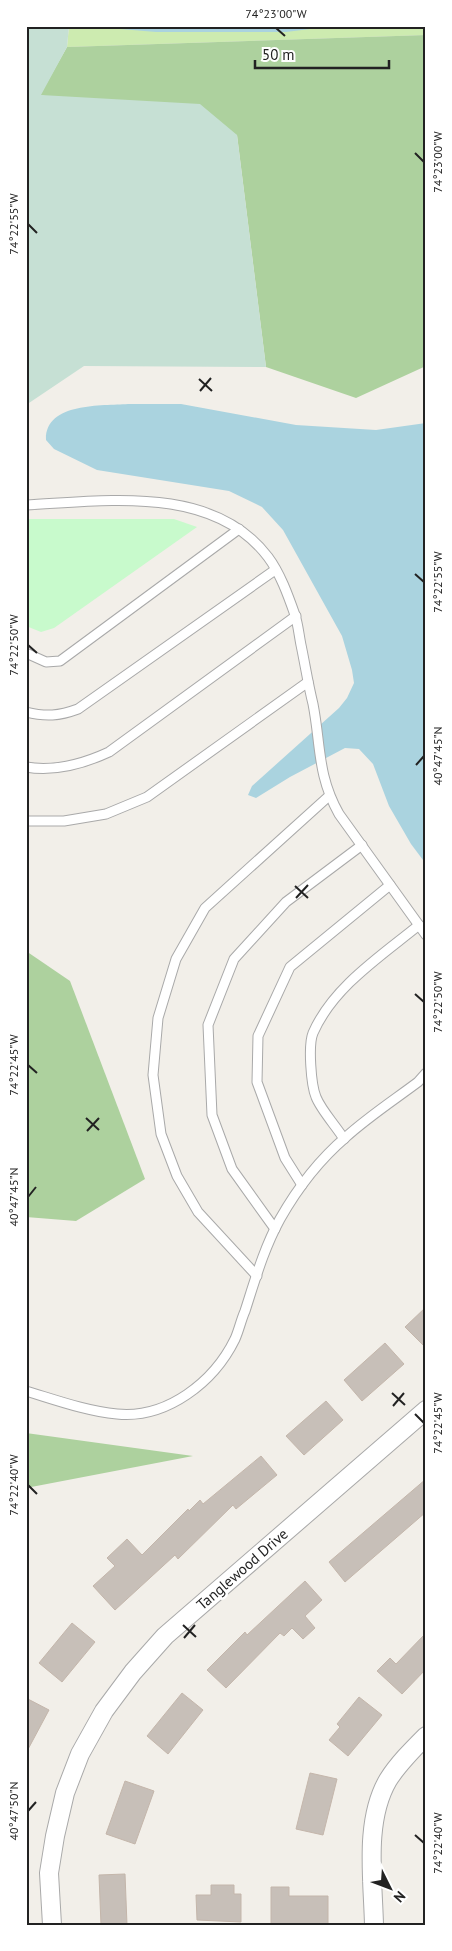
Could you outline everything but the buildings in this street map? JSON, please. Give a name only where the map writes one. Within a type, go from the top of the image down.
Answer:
[{"type":"street","name":"Tanglewood Drive","points":[[52,1925],[49,1873],[65,1793],[80,1754],[104,1711],[133,1672],[166,1636],[426,1410]]},
{"type":"street","points":[[374,1925],[373,1829],[378,1804],[388,1782],[399,1765],[426,1736]]},
{"type":"lane","points":[[26,505],[112,501],[163,502],[187,507],[210,515],[239,529],[255,542],[268,557],[282,582],[296,616],[314,711],[323,777],[329,796],[339,814],[426,935]]},
{"type":"lane","points":[[26,653],[46,662],[60,661],[239,529]]},
{"type":"lane","points":[[26,712],[43,716],[60,716],[78,709],[275,570]]},
{"type":"lane","points":[[26,767],[38,769],[65,767],[89,762],[109,752],[296,616]]},
{"type":"lane","points":[[26,821],[64,821],[106,814],[147,797],[308,682]]},
{"type":"lane","points":[[256,1276],[198,1212],[177,1176],[161,1134],[153,1075],[158,1018],[176,959],[205,908],[329,796]]},
{"type":"lane","points":[[276,1229],[232,1168],[212,1115],[208,1025],[234,959],[286,902],[362,845]]},
{"type":"lane","points":[[302,1185],[285,1158],[257,1082],[258,1036],[290,967],[390,885]]},
{"type":"lane","points":[[344,1138],[316,1098],[310,1070],[312,1035],[330,1005],[356,977],[419,925]]},
{"type":"lane","points":[[26,1391],[96,1412],[120,1415],[164,1407],[185,1396],[208,1378],[223,1359],[235,1338],[266,1247],[302,1185],[344,1138],[418,1082],[426,1073]]},
{"type":"green space","points":[[26,26],[69,26],[67,47],[41,95],[200,104],[237,135],[266,367],[84,366],[26,405]]},
{"type":"green space","points":[[69,26],[426,26],[426,35],[67,47]]},
{"type":"green space","points":[[426,35],[426,366],[356,398],[266,367],[237,135],[40,95],[67,47]]},
{"type":"green space","points":[[26,519],[174,519],[197,527],[54,628],[41,632],[26,626]]},
{"type":"green space","points":[[26,951],[70,981],[145,1179],[76,1221],[26,1217]]},
{"type":"green space","points":[[26,1433],[193,1456],[26,1488]]},
{"type":"water","points":[[85,26],[334,26],[286,32],[156,32]]},
{"type":"water","points":[[181,404],[296,425],[376,430],[426,423],[426,864],[411,844],[389,806],[373,764],[359,749],[345,748],[290,777],[256,798],[248,795],[252,786],[339,708],[347,698],[354,683],[342,636],[283,530],[262,507],[229,491],[97,470],[54,449],[46,440],[48,428],[55,419],[65,412],[90,406]]}]
